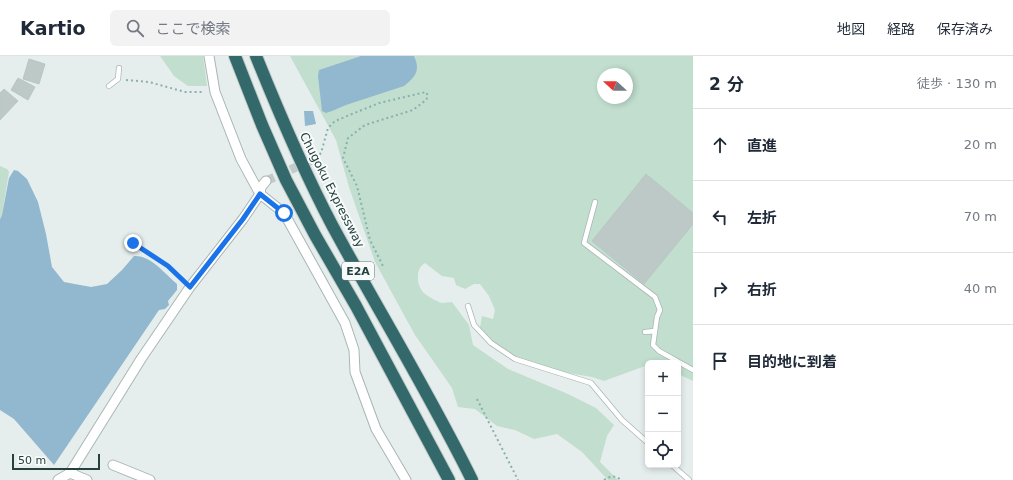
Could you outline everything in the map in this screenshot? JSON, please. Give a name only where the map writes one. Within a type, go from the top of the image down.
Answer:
[{"type":"highway","name":"E2A","points":[[235,56],[262,126],[286,180],[315,235],[356,306],[449,480]]},
{"type":"highway","name":"Chugoku Expressway","points":[[256,56],[279,114],[332,225],[449,433],[472,480]]},
{"type":"street","points":[[209,56],[215,92],[241,160],[260,194],[284,213],[345,323],[354,350],[355,372],[376,429],[406,480]]},
{"type":"street","points":[[58,480],[70,473],[141,359],[190,287],[243,219],[260,194],[261,187],[266,181]]},
{"type":"street","points":[[112,465],[150,480]]},
{"type":"street","points":[[70,473],[81,479]]},
{"type":"lane","points":[[109,86],[118,79],[119,68]]},
{"type":"lane","points":[[595,202],[584,243],[655,297],[660,310],[657,317],[653,346],[659,351],[693,370]]},
{"type":"lane","points":[[468,306],[474,325],[491,343],[515,359],[591,383],[622,420],[645,440]]},
{"type":"lane","points":[[645,332],[655,331]]},
{"type":"lane","points":[[675,468],[689,480]]},
{"type":"path","points":[[118,79],[150,82],[185,92],[215,92]]},
{"type":"path","points":[[316,158],[321,153],[328,128],[335,121],[379,103],[426,92],[428,96],[426,100],[413,110],[365,125],[348,138],[346,145],[343,158],[357,186],[370,240],[384,268]]},
{"type":"path","points":[[133,243],[168,266],[190,287]]},
{"type":"path","points":[[476,398],[518,480]]},
{"type":"path","points":[[604,480],[610,476],[618,477],[621,480]]},
{"type":"green space","points":[[160,56],[203,56],[207,86],[188,86],[174,76]]},
{"type":"green space","points":[[290,56],[693,56],[693,381],[681,375],[681,360],[645,360],[645,366],[604,381],[592,377],[540,368],[503,353],[479,333],[482,316],[493,319],[495,310],[489,296],[480,284],[474,284],[465,289],[456,285],[454,278],[442,276],[425,263],[422,265],[418,273],[418,282],[425,294],[442,303],[452,302],[469,325],[473,345],[508,369],[568,394],[596,408],[614,425],[607,436],[600,462],[618,480],[608,480],[582,452],[557,434],[534,439],[515,430],[497,426],[475,409],[458,407],[452,388],[415,335],[375,262],[349,187],[336,140]]},
{"type":"green space","points":[[0,166],[7,169],[9,172],[2,215],[0,218]]},
{"type":"water","points":[[361,56],[414,56],[417,70],[414,77],[404,86],[326,113],[322,111],[318,76],[319,70]]},
{"type":"water","points":[[304,111],[313,111],[316,124],[305,126]]},
{"type":"water","points":[[14,170],[18,171],[27,179],[38,202],[52,267],[64,282],[91,287],[107,284],[134,256],[152,262],[163,270],[177,284],[177,290],[168,301],[169,305],[165,309],[159,310],[54,465],[14,419],[0,410],[0,219],[9,178]]},
{"type":"building","points":[[29,59],[45,64],[39,84],[23,79]]},
{"type":"building","points":[[18,78],[35,87],[28,100],[11,90]]},
{"type":"building","points":[[4,89],[18,101],[0,120],[0,93]]},
{"type":"building","points":[[646,174],[693,213],[693,224],[644,284],[592,241]]},
{"type":"tunnel","points":[[266,181],[316,158]]},
{"type":"route","points":[[133,243],[168,266],[190,287],[243,219],[260,194],[284,213]]}]
